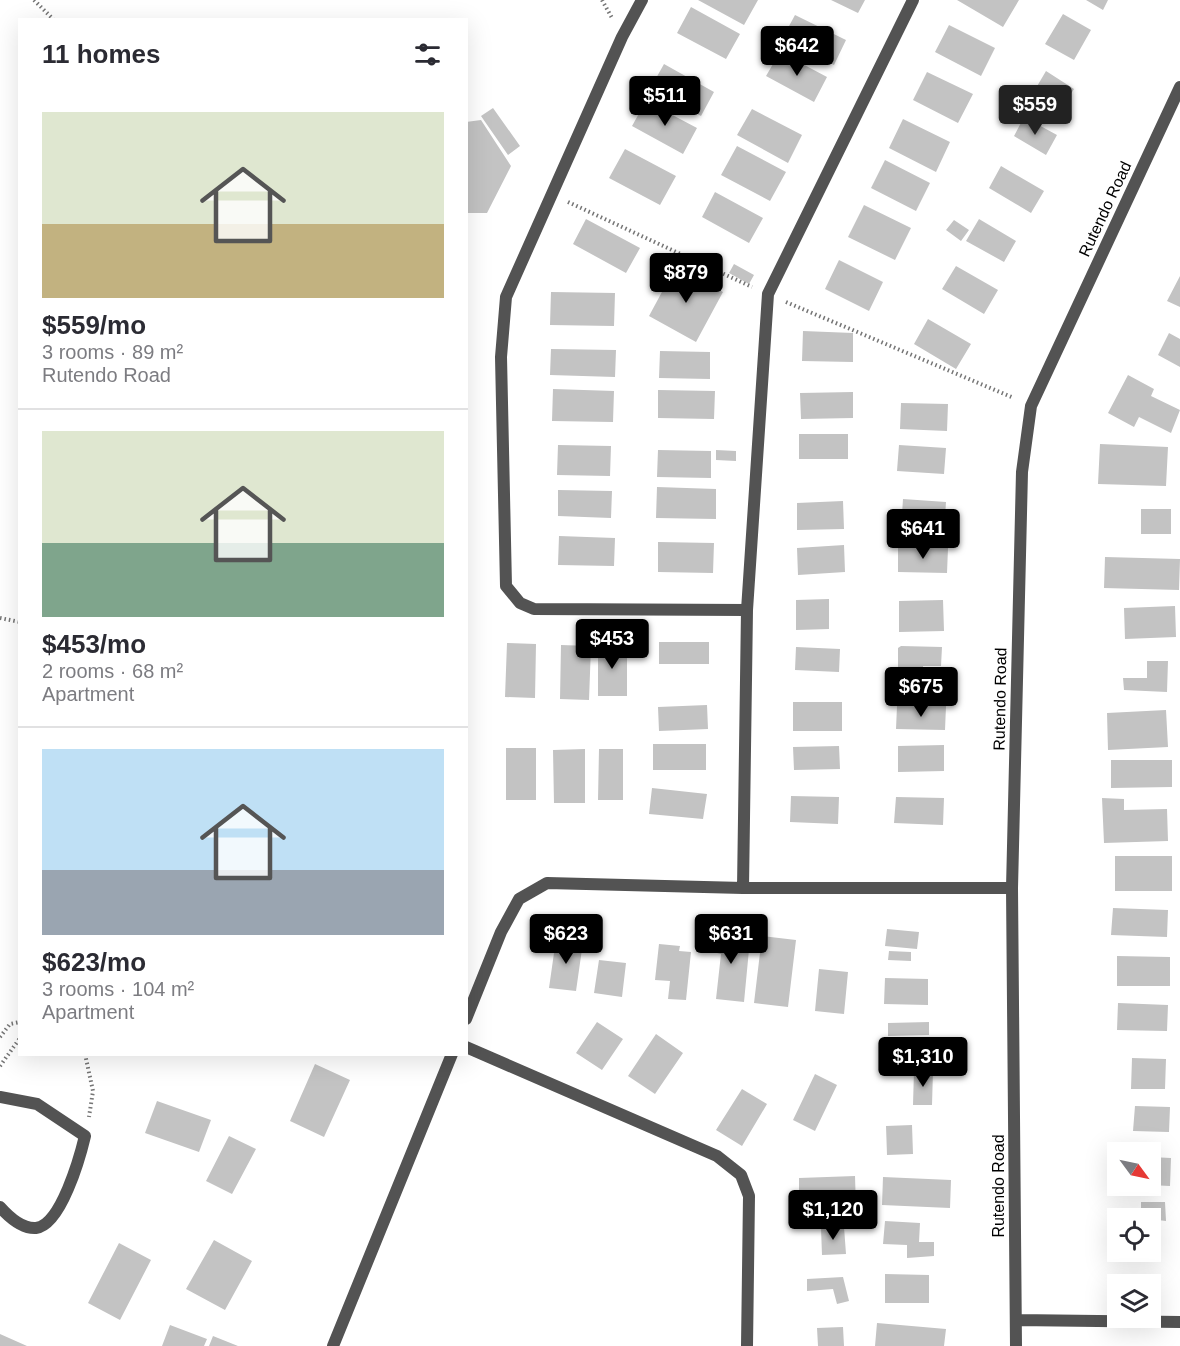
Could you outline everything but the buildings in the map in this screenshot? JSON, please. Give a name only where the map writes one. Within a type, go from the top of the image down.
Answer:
[{"type":"street","points":[[642,0],[622,37],[506,297],[501,357],[506,586],[520,603],[534,609],[747,610]]},
{"type":"street","points":[[743,888],[747,610],[768,294],[913,0]]},
{"type":"street","name":"Rutendo Road","points":[[1016,1346],[1012,888],[1022,472],[1031,406],[1175,109],[1180,87]]},
{"type":"street","points":[[468,1014],[501,932],[519,899],[547,883],[743,888],[1012,888]]},
{"type":"street","points":[[468,1048],[717,1156],[741,1175],[749,1196],[747,1346]]},
{"type":"street","points":[[333,1346],[451,1056]]},
{"type":"street","points":[[0,1097],[37,1104],[85,1136],[74,1179],[46,1222],[38,1228],[28,1227],[10,1217],[0,1207]]},
{"type":"street","points":[[1016,1320],[1180,1322]]},
{"type":"path","points":[[34,0],[52,18]]},
{"type":"path","points":[[552,195],[768,294],[1031,406]]},
{"type":"path","points":[[0,618],[18,622]]},
{"type":"path","points":[[0,1036],[10,1024],[18,1022]]},
{"type":"path","points":[[0,1066],[18,1041]]},
{"type":"path","points":[[85,1056],[93,1091],[85,1136]]}]
